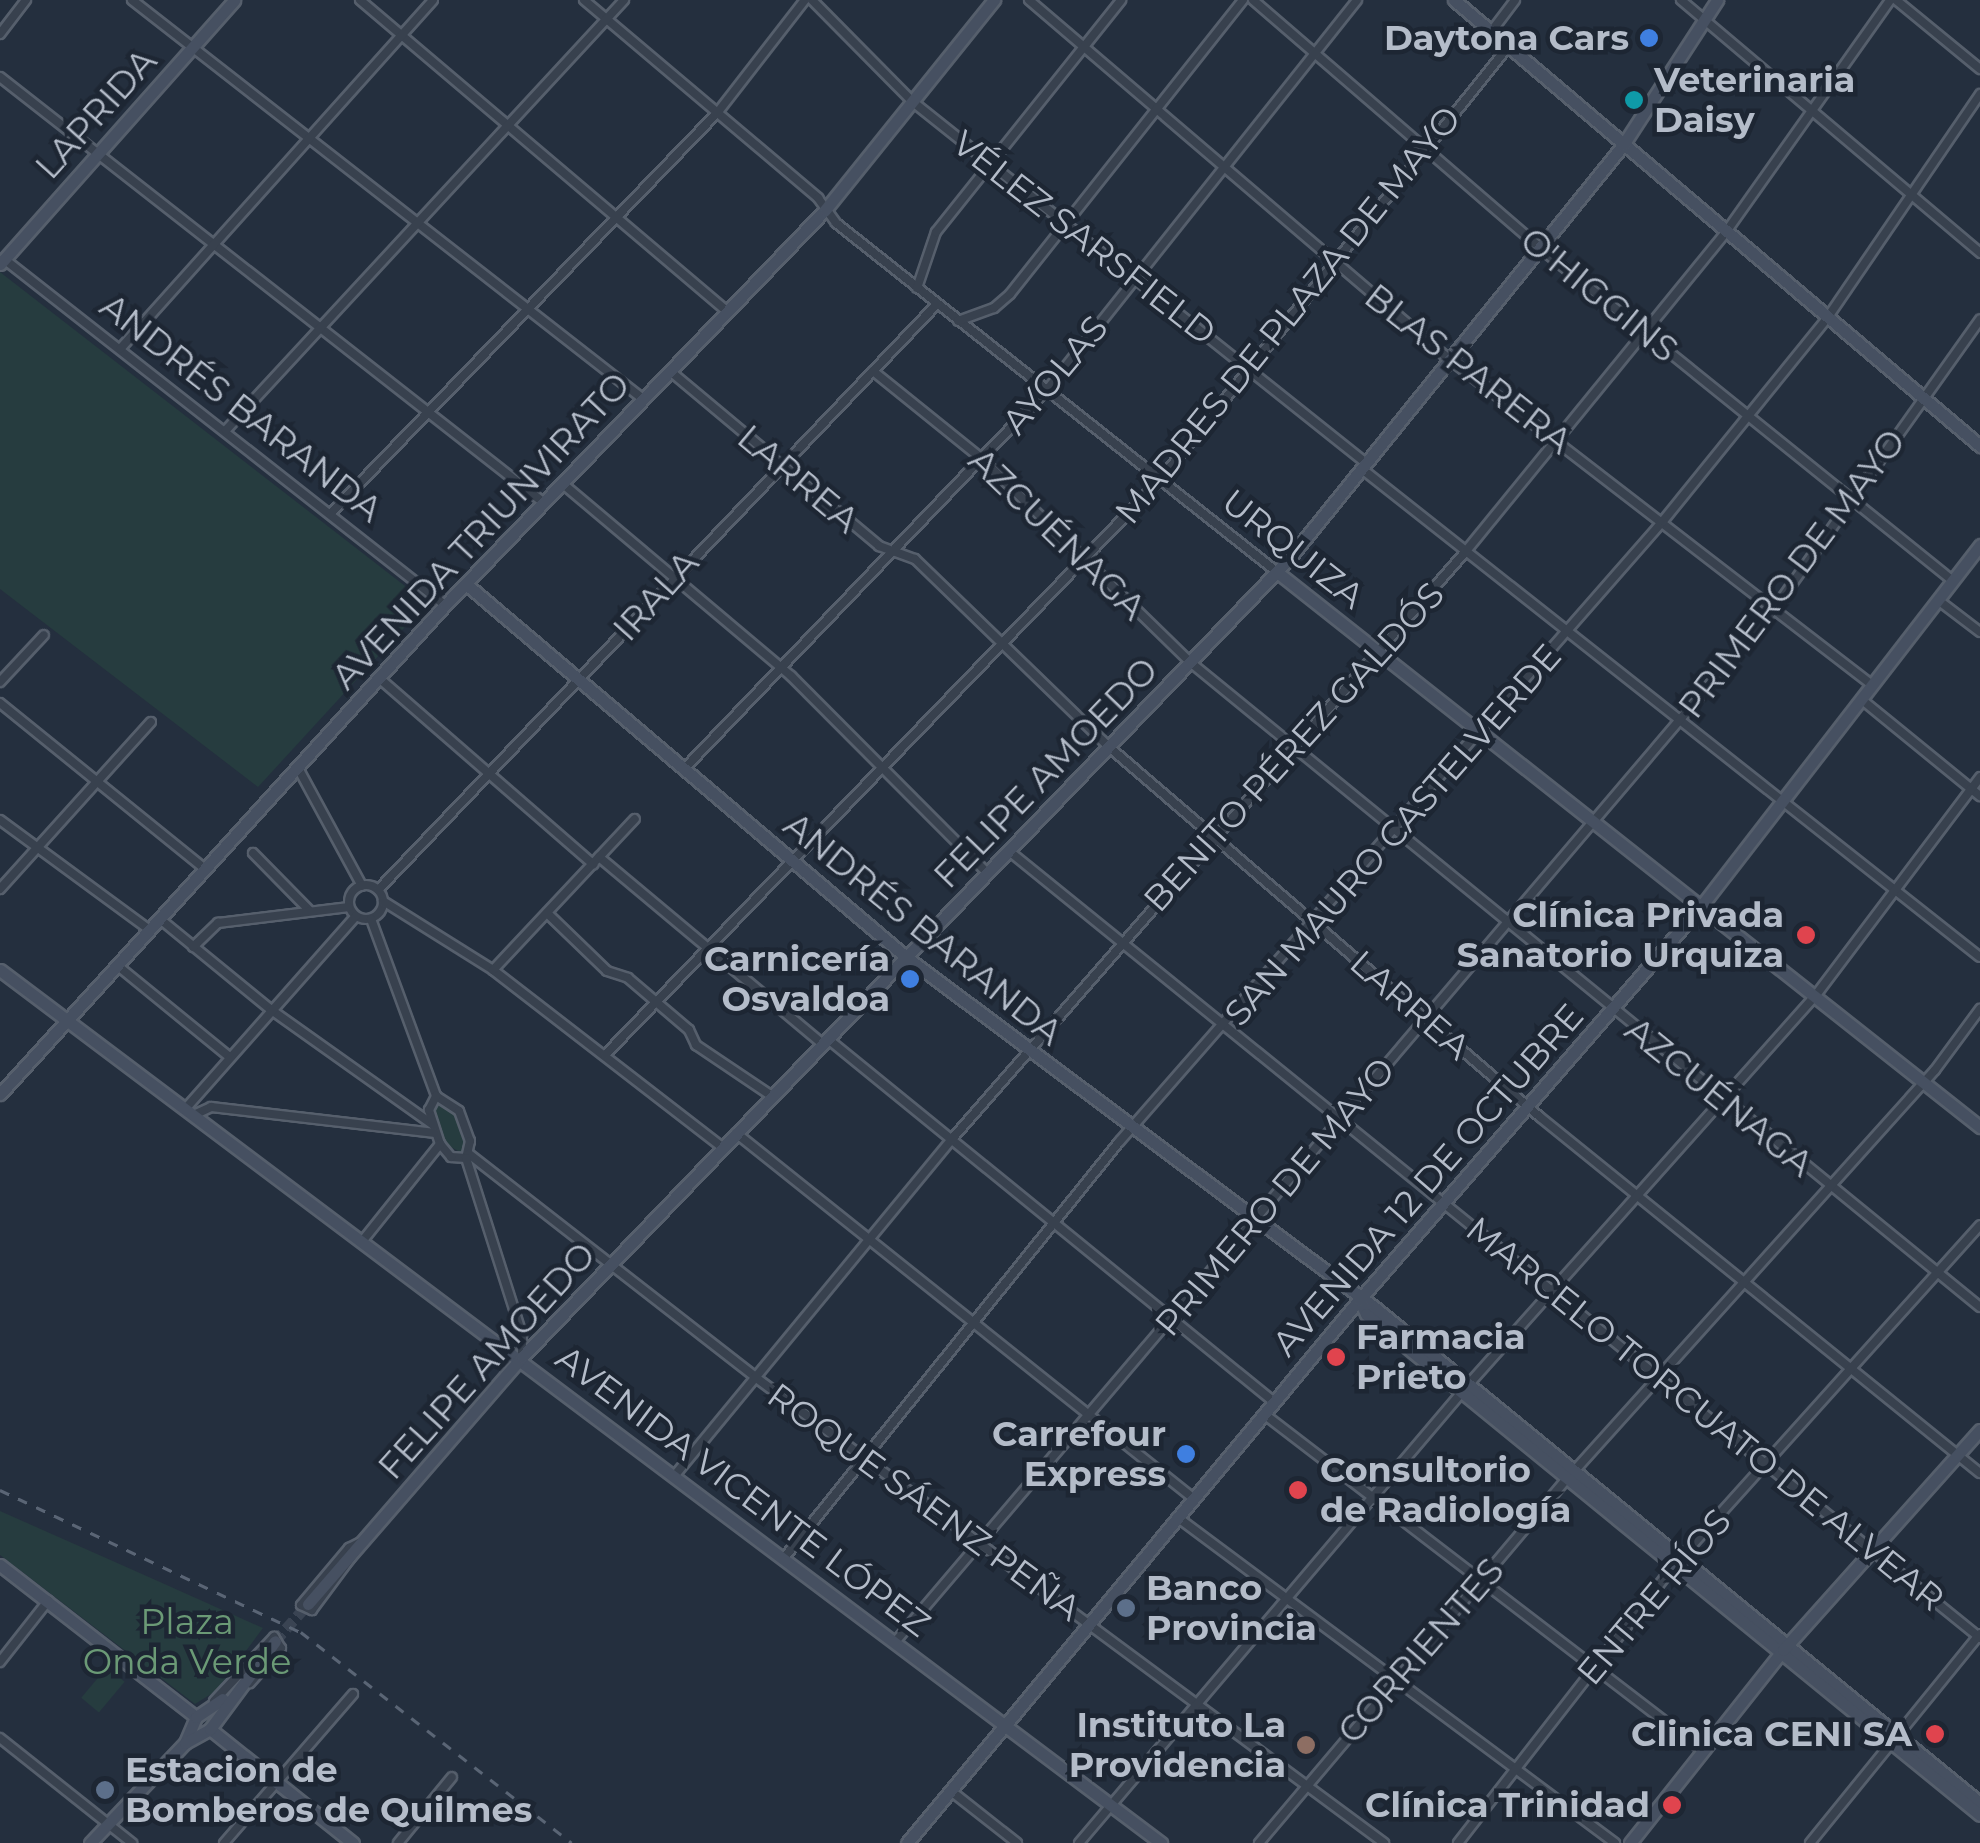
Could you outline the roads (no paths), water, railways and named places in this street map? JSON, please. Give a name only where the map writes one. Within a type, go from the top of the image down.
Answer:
[{"type":"main road","name":"LAPRIDA","points":[[1,260],[234,0]]},
{"type":"main road","name":"AVENIDA TRIUNVIRATO","points":[[0,1094],[445,605],[825,210],[994,0]]},
{"type":"main road","points":[[1454,0],[1980,446]]},
{"type":"main road","name":"FELIPE AMOEDO","points":[[308,1604],[522,1357],[1277,572],[1623,145],[1717,0]]},
{"type":"main road","name":"AVENIDA 12 DE OCTUBRE","points":[[907,1843],[1359,1300],[1702,905],[1980,545]]},
{"type":"main road","name":"URQUIZA","points":[[1277,572],[1596,820],[1980,1127]]},
{"type":"main road","name":"ANDRÉS BARANDA","points":[[466,584],[906,956],[1257,1218],[1359,1300],[1366,1314],[1465,1388],[1786,1647],[1980,1814]]},
{"type":"main road","name":"AVENIDA VICENTE LÓPEZ","points":[[0,970],[522,1357],[1162,1843]]},
{"type":"main road","points":[[1630,1843],[1786,1647],[1980,1430]]},
{"type":"main road","points":[[0,1565],[196,1717]]},
{"type":"main road","points":[[90,1843],[184,1742],[196,1717],[213,1711],[274,1641]]},
{"type":"main road","points":[[210,1728],[213,1711]]},
{"type":"main road","points":[[184,1742],[210,1728]]},
{"type":"main road","points":[[210,1728],[352,1843]]},
{"type":"main road","name":"ANDRÉS BARANDA","points":[[1893,1737],[1980,1803]]},
{"type":"street","points":[[0,34],[26,0]]},
{"type":"street","points":[[132,0],[643,399]]},
{"type":"street","points":[[360,0],[727,312]]},
{"type":"street","points":[[122,348],[433,0]]},
{"type":"street","name":"URQUIZA","points":[[584,0],[936,304],[1277,572]]},
{"type":"street","points":[[226,430],[624,0]]},
{"type":"street","points":[[332,513],[718,112],[804,0]]},
{"type":"street","name":"VÉLEZ SARSFIELD","points":[[812,0],[913,102],[1248,368],[1466,551],[1980,956]]},
{"type":"street","name":"BLAS PARERA","points":[[1028,0],[1450,360],[1872,685]]},
{"type":"street","points":[[917,288],[931,240],[1121,0]]},
{"type":"street","points":[[958,320],[1002,303],[1243,0]]},
{"type":"street","name":"O'HIGGINS","points":[[1253,0],[1540,248],[1952,581]]},
{"type":"street","name":"AYOLAS","points":[[684,770],[1046,390],[1358,0]]},
{"type":"street","points":[[1492,32],[1515,0]]},
{"type":"street","points":[[1681,0],[1980,254]]},
{"type":"street","points":[[1893,0],[1980,70]]},
{"type":"street","name":"BENITO PÉREZ GALDÓS","points":[[675,1474],[952,1139],[1466,551],[1558,440],[1726,232],[1893,0]]},
{"type":"street","name":"MADRES DE PLAZA DE MAYO","points":[[605,1054],[1160,480],[1508,46]]},
{"type":"street","points":[[0,76],[544,503]]},
{"type":"street","name":"SAN MAURO CASTELVERDE","points":[[784,1558],[1134,1128],[1394,828],[1571,632],[1663,522],[1828,317],[1980,94]]},
{"type":"street","name":"ANDRÉS BARANDA","points":[[1,260],[122,348],[445,605]]},
{"type":"street","name":"IRALA","points":[[378,890],[936,304]]},
{"type":"street","name":"PRIMERO DE MAYO","points":[[895,1642],[982,1545],[1775,608],[1980,320]]},
{"type":"street","name":"LARREA","points":[[670,371],[780,464],[894,552],[915,558],[1109,747],[1528,1106],[1980,1473]]},
{"type":"street","name":"AZCUÉNAGA","points":[[873,372],[982,458],[1190,662],[1980,1308]]},
{"type":"street","points":[[563,484],[782,668],[886,767],[987,874]]},
{"type":"street","points":[[1938,600],[1980,632]]},
{"type":"street","points":[[0,682],[44,635]]},
{"type":"street","points":[[379,678],[596,861],[952,1139],[1274,1402]]},
{"type":"street","points":[[1861,699],[1980,796]]},
{"type":"street","points":[[0,703],[205,870]]},
{"type":"street","points":[[0,889],[151,722]]},
{"type":"street","points":[[298,768],[362,886],[378,890],[383,901],[493,970],[722,1147]]},
{"type":"street","points":[[1079,1843],[1465,1388],[1816,995],[1980,777]]},
{"type":"street","points":[[493,970],[635,819]]},
{"type":"street","points":[[0,820],[150,930]]},
{"type":"street","name":"MARCELO TORCUATO DE ALVEAR","points":[[1009,851],[1979,1636]]},
{"type":"street","points":[[253,853],[310,911]]},
{"type":"street","points":[[193,947],[218,923],[349,906],[362,886]]},
{"type":"street","points":[[371,919],[383,901]]},
{"type":"street","points":[[349,906],[356,916],[371,919]]},
{"type":"street","points":[[548,913],[607,971],[624,975],[689,1030],[696,1044],[772,1096]]},
{"type":"street","points":[[192,1111],[227,1055],[356,916]]},
{"type":"street","points":[[160,919],[270,1009],[434,1128]]},
{"type":"street","points":[[364,1240],[440,1144],[434,1128],[436,1096],[371,919]]},
{"type":"street","points":[[118,966],[227,1055]]},
{"type":"street","name":"CORRIENTES","points":[[1259,1843],[1570,1475],[1924,1082],[1980,1010]]},
{"type":"street","points":[[436,1096],[459,1111],[467,1156],[522,1335],[522,1357]]},
{"type":"street","points":[[192,1111],[211,1107],[434,1128]]},
{"type":"street","points":[[736,1132],[1193,1498]]},
{"type":"street","name":"ROQUE SÁENZ PEÑA","points":[[440,1144],[451,1157],[467,1156],[755,1378],[1384,1843]]},
{"type":"street","name":"ENTRE RÍOS","points":[[1458,1843],[1678,1561],[1980,1225]]},
{"type":"street","points":[[1264,1414],[1702,1750]]},
{"type":"street","points":[[1178,1517],[1616,1843]]},
{"type":"street","name":"FELIPE AMOEDO","points":[[363,1541],[312,1610],[302,1605],[349,1548],[363,1541]]},
{"type":"street","points":[[0,1662],[48,1601]]},
{"type":"street","points":[[1810,1843],[1979,1636]]},
{"type":"street","points":[[274,1637],[281,1648],[213,1711],[274,1637]]},
{"type":"street","points":[[224,1843],[353,1694]]},
{"type":"street","points":[[0,1738],[132,1843]]},
{"type":"street","points":[[398,1843],[452,1776]]},
{"type":"street","points":[[950,1790],[1017,1843]]},
{"type":"tunnel","points":[[275,1641],[308,1604]]},
{"type":"railway","points":[[0,1490],[301,1632],[572,1843]]},
{"type":"place","name":"Daytona Cars","points":[[1649,38]]},
{"type":"place","name":"Veterinaria Daisy","points":[[1634,100]]},
{"type":"place","name":"Clínica Privada Sanatorio Urquiza","points":[[1806,935]]},
{"type":"place","name":"Carnicería Osvaldoa","points":[[910,979]]},
{"type":"place","name":"Farmacia Prieto","points":[[1336,1357]]},
{"type":"place","name":"Carrefour Express","points":[[1186,1454]]},
{"type":"place","name":"Consultorio de Radiología","points":[[1298,1490]]},
{"type":"place","name":"Banco Provincia","points":[[1126,1608]]},
{"type":"place","name":"Clinica CENI SA","points":[[1935,1734]]},
{"type":"place","name":"Instituto La Providencia","points":[[1306,1745]]},
{"type":"place","name":"Estacion de Bomberos de Quilmes","points":[[105,1790]]},
{"type":"place","name":"Clínica Trinidad","points":[[1672,1805]]},
{"type":"park label","name":"Plaza Onda Verde","points":[[187,1642]]}]
